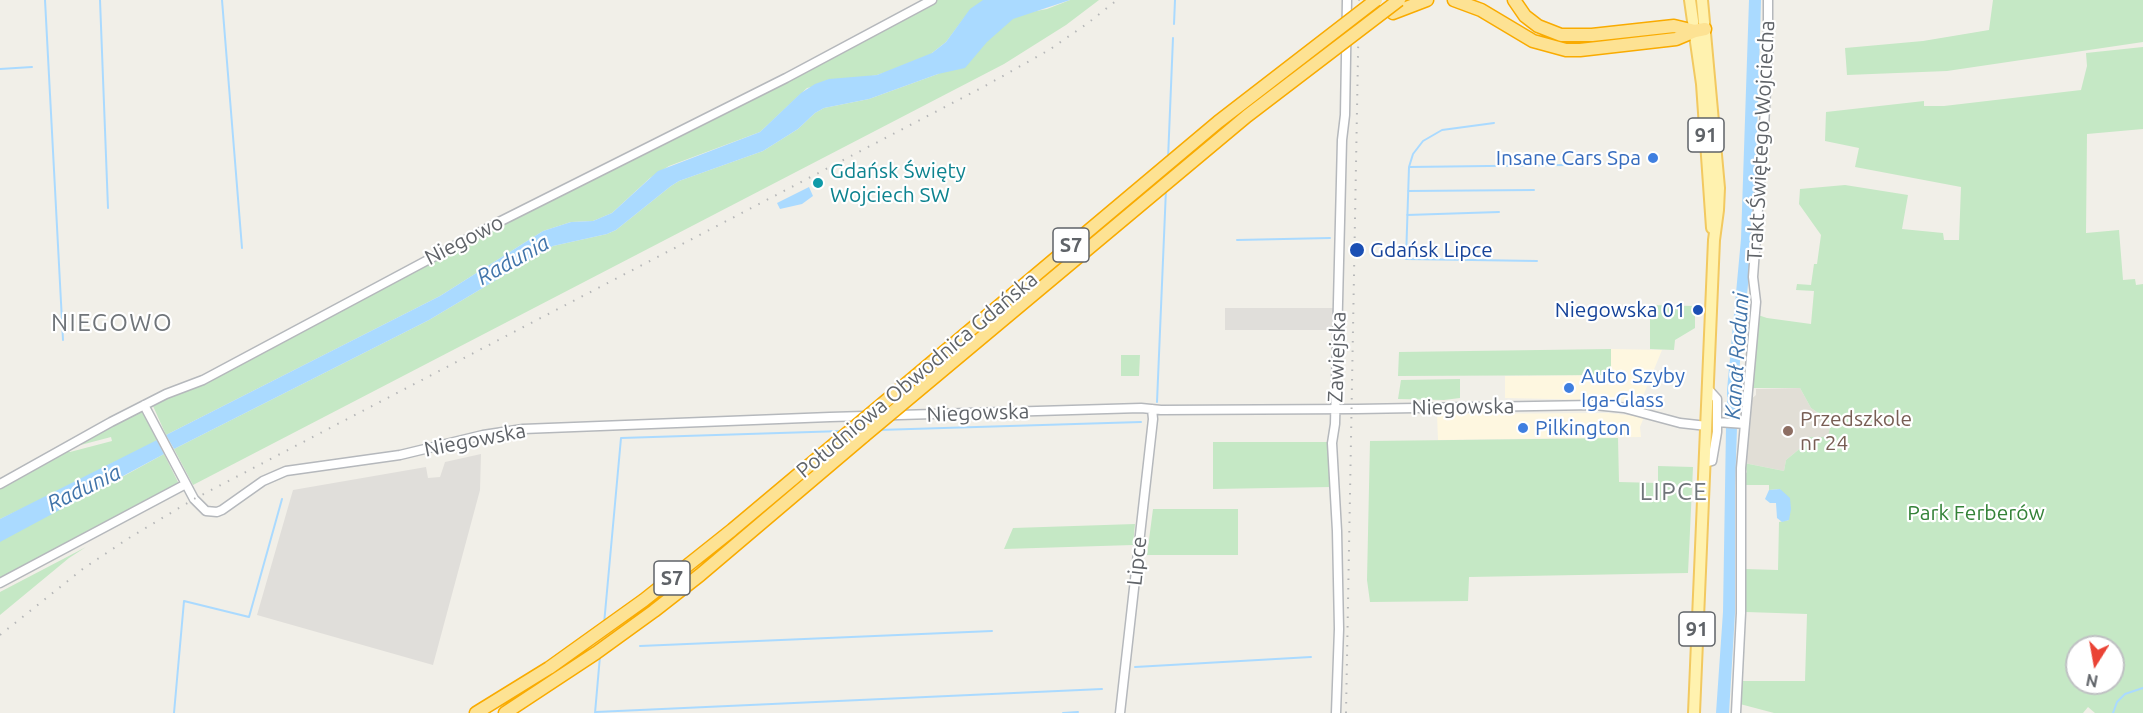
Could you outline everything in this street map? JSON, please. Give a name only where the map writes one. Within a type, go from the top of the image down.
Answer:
[{"type":"highway","name":"Południowa Obwodnica Gdańska","points":[[476,713],[572,652],[674,577],[1218,122],[1376,0]]},
{"type":"highway","name":"S7","points":[[1353,33],[1399,0]]},
{"type":"highway","points":[[1353,33],[1377,24],[1402,8],[1427,0]]},
{"type":"highway","points":[[1454,0],[1481,10],[1533,41],[1554,48],[1580,50],[1652,35]]},
{"type":"highway","points":[[1514,0],[1526,16],[1538,26],[1561,35],[1652,35],[1676,39],[1700,30]]},
{"type":"highway","name":"Południowa Obwodnica Gdańska","points":[[506,713],[579,666],[700,575],[1247,116],[1353,33]]},
{"type":"main road","name":"Trakt Świętego Wojciecha","points":[[1690,0],[1700,30]]},
{"type":"main road","name":"Trakt Świętego Wojciecha","points":[[1694,713],[1705,463],[1716,424],[1708,389],[1714,240],[1719,188],[1700,30],[1702,0]]},
{"type":"street","name":"Niegowo","points":[[0,484],[203,380],[486,228],[786,78],[932,0]]},
{"type":"street","name":"Zawiejska","points":[[1336,713],[1339,629],[1332,443],[1335,409],[1342,140],[1345,115],[1347,0]]},
{"type":"street","name":"Trakt Świętego Wojciecha","points":[[1736,713],[1741,613],[1742,424],[1756,302],[1753,277],[1764,137],[1768,0]]},
{"type":"street","name":"Niegowska","points":[[146,409],[201,508],[217,512],[263,481],[286,471],[400,455],[502,431],[842,417],[1152,409],[1608,406],[1640,411],[1680,423],[1716,424]]},
{"type":"street","name":"Lipce","points":[[1120,713],[1152,431],[1152,409]]},
{"type":"street","points":[[1716,424],[1742,424]]},
{"type":"street","points":[[0,583],[184,481]]},
{"type":"shaded area","points":[[1225,308],[1333,308],[1333,330],[1225,330]]},
{"type":"shaded area","points":[[1611,349],[1662,350],[1641,401],[1505,398],[1505,376],[1611,375]]},
{"type":"shaded area","name":"Przedszkole nr 24","points":[[1800,388],[1811,408],[1824,417],[1830,426],[1828,438],[1803,446],[1786,460],[1784,471],[1744,463],[1748,440],[1750,400],[1756,395],[1756,389]]},
{"type":"shaded area","points":[[1608,413],[1644,417],[1640,427],[1641,437],[1438,440],[1437,414]]},
{"type":"shaded area","points":[[481,454],[480,490],[433,665],[257,615],[293,490],[426,467],[428,478],[440,477],[445,462]]},
{"type":"green space","points":[[936,0],[1035,0],[964,18],[946,42],[932,53],[930,58],[877,75],[807,88],[760,132],[669,166],[650,178],[612,213],[593,221],[571,222],[543,231],[440,296],[166,435],[153,406],[376,288],[798,74]]},
{"type":"green space","points":[[1070,0],[1099,0],[1066,25],[1004,64],[193,485],[174,449],[429,320],[553,246],[616,230],[679,181],[763,151],[798,129],[824,108],[869,99],[938,74],[993,19],[1047,9]]},
{"type":"green space","points":[[1993,0],[2143,0],[2143,42],[1947,71],[1847,75],[1845,48],[1923,41],[1989,30]]},
{"type":"green space","name":"Park Ferberów","points":[[2143,47],[2143,129],[2087,134],[2086,233],[2119,230],[2123,280],[2135,279],[2136,285],[2143,284],[2143,713],[2095,713],[2088,707],[2083,713],[1774,713],[1740,704],[1741,681],[1805,681],[1807,614],[1746,612],[1745,569],[1778,570],[1779,522],[1789,520],[1780,489],[1769,490],[1769,485],[1744,485],[1744,475],[1747,472],[1744,463],[1784,471],[1786,460],[1803,446],[1805,437],[1828,437],[1830,426],[1825,424],[1824,417],[1811,408],[1800,388],[1751,388],[1758,315],[1811,324],[1814,291],[1796,290],[1797,284],[1811,285],[1821,235],[1799,204],[1800,189],[1845,185],[1908,195],[1902,229],[1943,233],[1944,240],[1959,240],[1961,187],[1855,167],[1859,148],[1825,141],[1826,112],[1924,101],[1924,106],[1944,106],[2081,90],[2087,66],[2086,53]]},
{"type":"green space","points":[[1650,305],[1695,306],[1695,328],[1675,340],[1674,350],[1650,349]]},
{"type":"green space","points":[[1611,349],[1611,375],[1398,376],[1399,352]]},
{"type":"green space","points":[[1121,355],[1140,355],[1139,376],[1121,376]]},
{"type":"green space","points":[[1460,379],[1460,398],[1398,399],[1401,380]]},
{"type":"green space","points":[[141,410],[157,440],[152,444],[0,519],[0,486],[67,450],[70,452],[112,441],[111,437],[73,447]]},
{"type":"green space","points":[[1618,438],[1619,482],[1658,483],[1658,466],[1693,467],[1688,573],[1469,577],[1468,601],[1370,602],[1367,580],[1370,441]]},
{"type":"green space","points":[[1213,442],[1329,442],[1331,487],[1213,489]]},
{"type":"green space","points":[[164,454],[179,484],[0,579],[0,531],[82,499]]},
{"type":"green space","points":[[1153,509],[1238,509],[1238,555],[1147,555]]},
{"type":"green space","points":[[1135,524],[1133,545],[1004,549],[1013,528]]},
{"type":"green space","points":[[86,547],[69,558],[0,615],[0,592]]},
{"type":"water","name":"Radunia","points":[[983,0],[1070,0],[1013,19],[987,42],[965,68],[938,74],[869,99],[824,108],[798,129],[763,151],[679,181],[616,230],[553,246],[429,320],[174,449],[166,435],[440,296],[543,231],[571,222],[593,221],[612,213],[658,171],[760,132],[801,93],[815,84],[829,79],[877,75],[932,53],[946,42],[970,9]]},
{"type":"water","name":"Kanał Raduni","points":[[1749,0],[1761,0],[1758,107],[1753,237],[1740,361],[1737,420],[1727,419],[1727,390],[1741,239]]},
{"type":"water","points":[[809,187],[813,196],[802,204],[780,209],[777,203]]},
{"type":"water","points":[[1726,427],[1737,428],[1735,613],[1729,713],[1716,713],[1723,612]]},
{"type":"water","name":"Radunia","points":[[157,440],[164,454],[0,542],[0,519]]},
{"type":"water","points":[[1780,489],[1790,498],[1791,509],[1789,520],[1782,522],[1777,518],[1776,503],[1770,503],[1765,499],[1769,490]]},
{"type":"waterway","points":[[45,0],[63,340]]},
{"type":"waterway","points":[[100,0],[108,208]]},
{"type":"waterway","points":[[222,0],[242,248]]},
{"type":"waterway","points":[[1174,24],[1175,0]]},
{"type":"waterway","points":[[1168,159],[1173,38]]},
{"type":"waterway","points":[[0,69],[32,67]]},
{"type":"waterway","points":[[1494,123],[1442,130],[1423,141],[1413,154],[1409,167],[1406,259],[1537,261]]},
{"type":"waterway","points":[[1409,167],[1567,165]]},
{"type":"waterway","points":[[1157,402],[1166,189]]},
{"type":"waterway","points":[[1408,191],[1534,190]]},
{"type":"waterway","points":[[1407,215],[1499,212]]},
{"type":"waterway","points":[[1237,240],[1330,238]]},
{"type":"waterway","points":[[878,430],[1141,422]]},
{"type":"waterway","points":[[604,624],[621,438],[843,431]]},
{"type":"waterway","points":[[174,713],[184,601],[249,617],[282,499]]},
{"type":"waterway","points":[[640,646],[992,631]]},
{"type":"waterway","points":[[595,713],[600,656]]},
{"type":"waterway","points":[[1135,667],[1311,657]]},
{"type":"waterway","points":[[2113,713],[2117,702],[2125,694],[2143,688]]},
{"type":"waterway","points":[[596,712],[1102,689]]},
{"type":"waterway","points":[[1063,713],[1078,712]]},
{"type":"railway","points":[[0,635],[84,568],[194,499],[985,86],[1049,50],[1117,0]]},
{"type":"railway","points":[[1346,713],[1359,0]]},
{"type":"place","name":"Insane Cars Spa","points":[[1653,158]]},
{"type":"place","name":"Gdańsk Święty Wojciech SW","points":[[818,183]]},
{"type":"place","name":"Gdańsk Lipce","points":[[1357,250]]},
{"type":"place","name":"Niegowska 01","points":[[1698,310]]},
{"type":"place","name":"Auto Szyby Iga-Glass","points":[[1569,388]]},
{"type":"place","name":"Pilkington","points":[[1523,428]]},
{"type":"place","name":"Przedszkole nr 24","points":[[1788,431]]},
{"type":"district","name":"NIEGOWO","points":[[112,323]]},
{"type":"district","name":"LIPCE","points":[[1674,492]]}]
